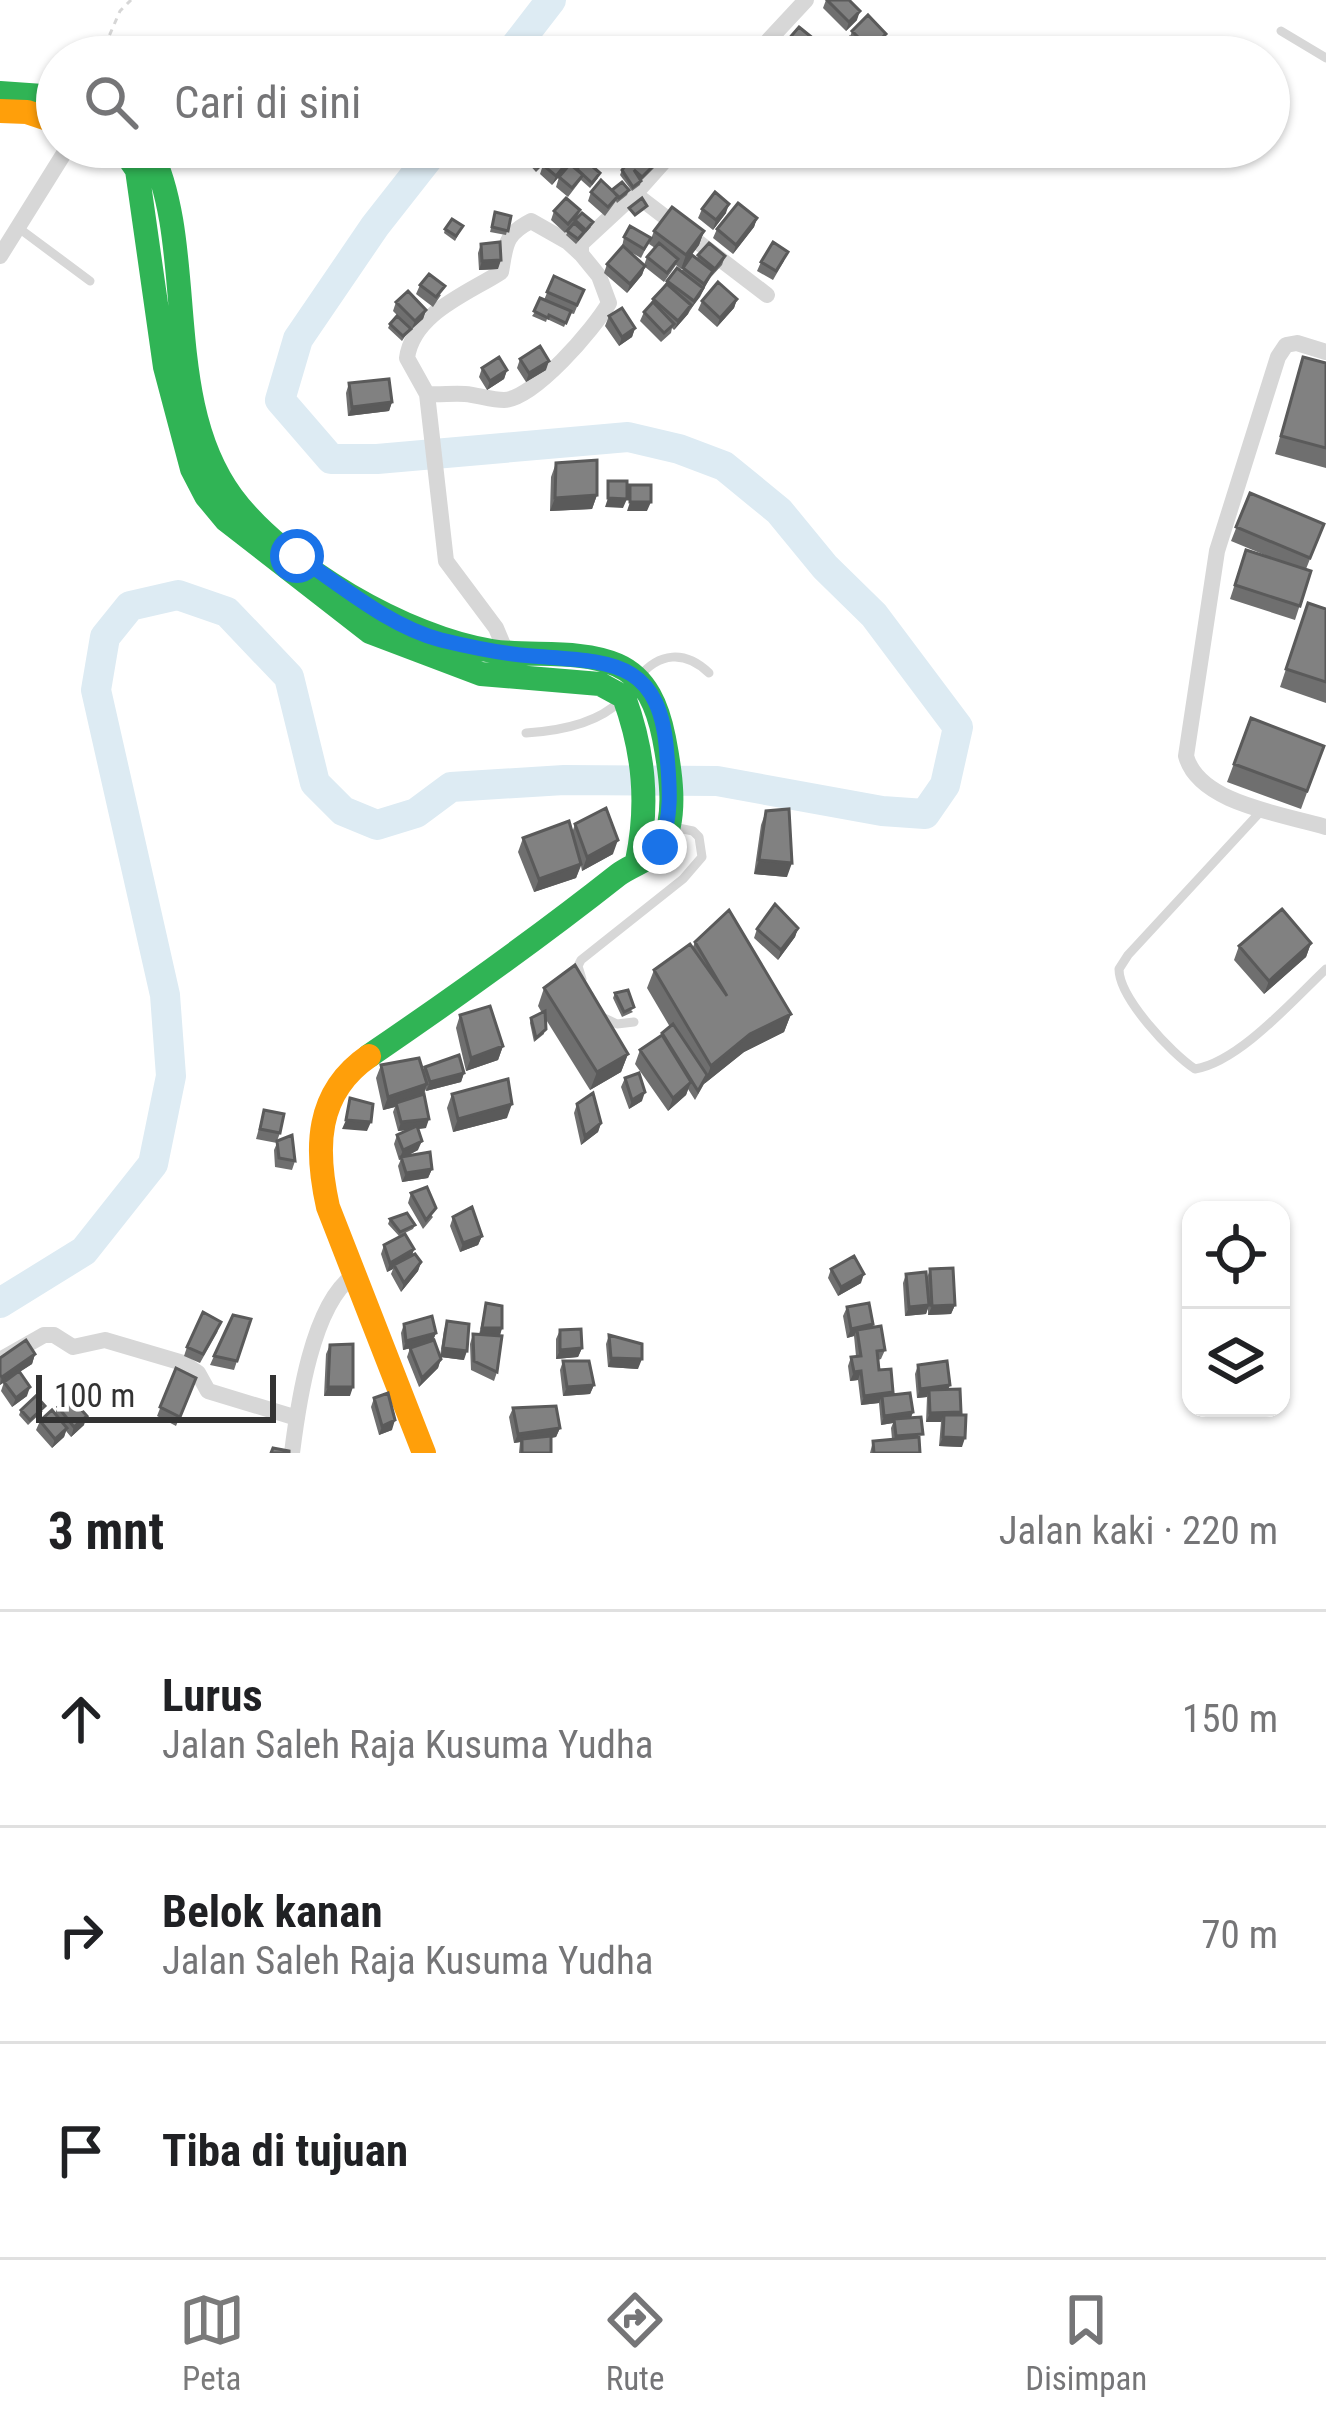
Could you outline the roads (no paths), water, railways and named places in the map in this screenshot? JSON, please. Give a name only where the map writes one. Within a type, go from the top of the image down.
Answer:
[{"type":"street","points":[[773,36],[806,0]]},
{"type":"street","points":[[0,93],[36,96]]},
{"type":"street","points":[[0,111],[36,115]]},
{"type":"street","points":[[0,256],[56,168]]},
{"type":"street","points":[[136,168],[165,367],[192,469],[226,520],[370,632],[482,674],[631,688]]},
{"type":"street","points":[[158,168],[164,182],[195,404],[214,470],[230,496],[297,556],[405,626],[437,639],[506,652],[611,662],[631,688],[654,742],[669,814],[655,854],[637,861],[588,903],[352,1068],[329,1099],[317,1130],[318,1165],[328,1208],[424,1453]]},
{"type":"street","points":[[581,254],[584,239],[658,168]]},
{"type":"street","points":[[635,194],[767,295]]},
{"type":"street","points":[[427,394],[504,400],[541,382],[609,303],[599,276],[581,254],[531,221],[504,244],[501,272],[458,294],[413,339],[407,358],[427,394],[446,561],[496,628],[506,652]]},
{"type":"street","points":[[1326,352],[1297,344],[1286,346],[1278,357],[1217,551],[1187,740],[1191,772],[1202,784],[1262,810],[1326,826]]},
{"type":"street","points":[[637,861],[654,742]]},
{"type":"street","points":[[292,1453],[319,1324],[340,1285],[353,1276]]},
{"type":"street","points":[[0,1360],[44,1335],[54,1335],[73,1347],[105,1340],[183,1363],[198,1373],[208,1391],[221,1397],[296,1418]]},
{"type":"lane","points":[[1281,31],[1289,36]]},
{"type":"lane","points":[[1290,36],[1326,58]]},
{"type":"lane","points":[[20,229],[90,281]]},
{"type":"lane","points":[[526,733],[558,731],[611,710],[650,664],[674,655],[695,660],[709,673]]},
{"type":"lane","points":[[1262,810],[1128,956],[1119,969],[1122,989],[1178,1058],[1195,1069],[1211,1066],[1260,1030],[1326,969]]},
{"type":"lane","points":[[585,986],[578,971],[581,960],[683,879],[702,857],[700,837],[669,814]]},
{"type":"lane","points":[[592,1000],[607,1023],[634,1022]]},
{"type":"waterway","points":[[523,36],[551,0]]},
{"type":"waterway","points":[[0,1303],[84,1251],[153,1164],[171,1076],[165,995],[96,690],[105,637],[130,606],[178,595],[227,612],[289,677],[315,783],[343,811],[377,825],[416,813],[451,787],[564,780],[717,781],[882,811],[925,814],[945,785],[958,727],[874,615],[825,567],[779,511],[724,466],[628,437],[331,459],[280,400],[298,339],[421,168]]}]
